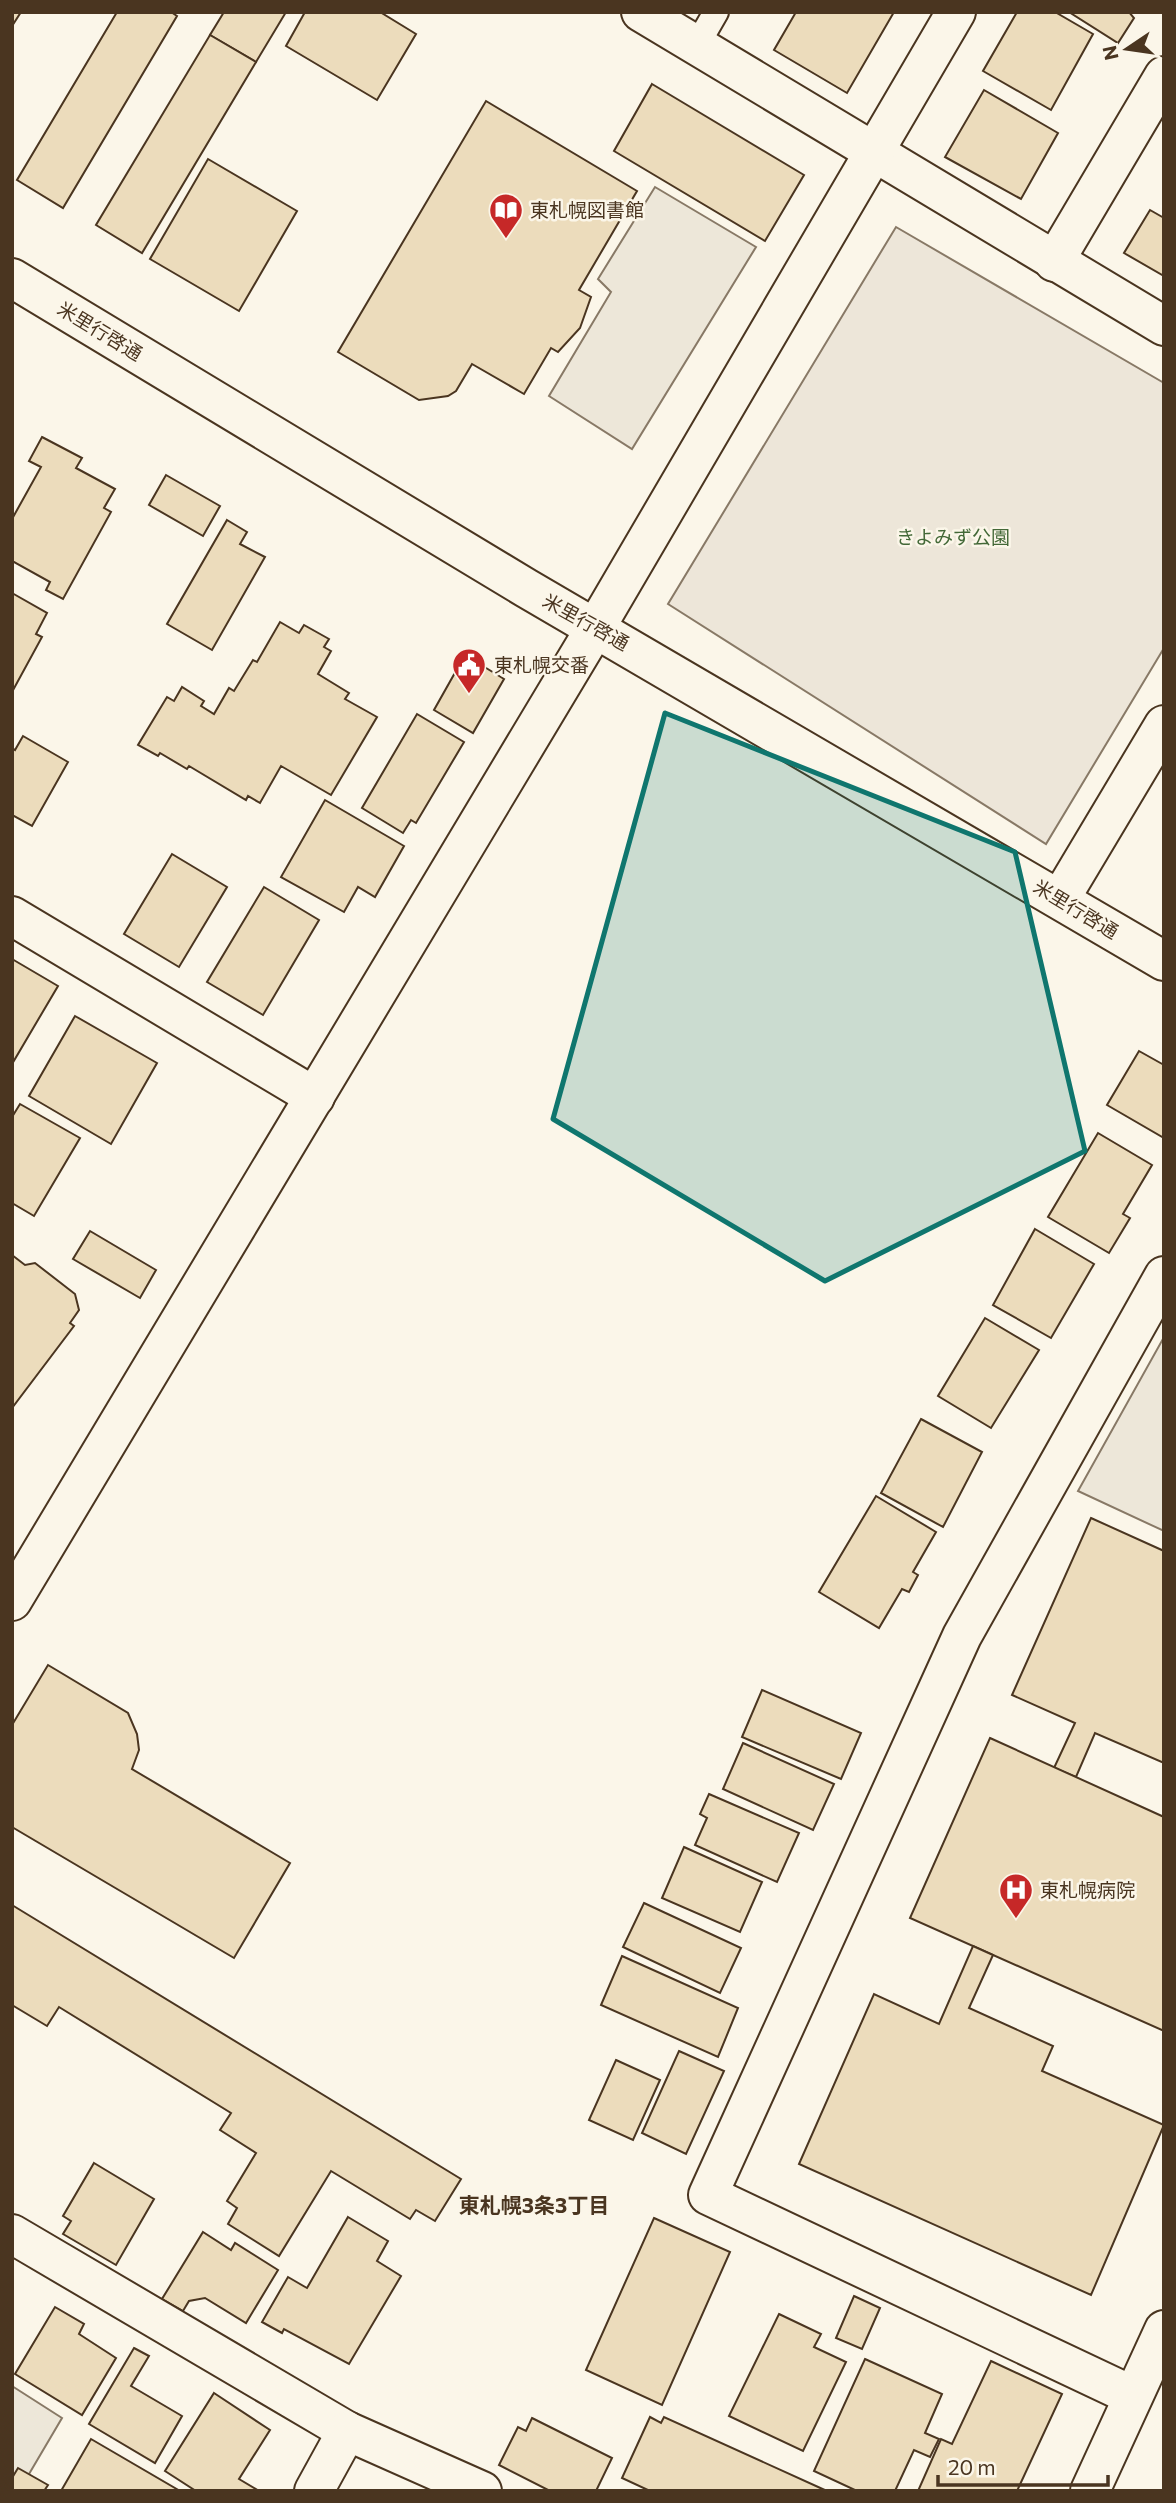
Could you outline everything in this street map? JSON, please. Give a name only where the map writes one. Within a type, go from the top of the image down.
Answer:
[{"type":"street","points":[[641,12],[1164,326]]},
{"type":"street","points":[[12,1601],[596,627],[872,151],[956,12]]},
{"type":"street","points":[[1054,262],[1164,76]]},
{"type":"street","name":"米里行啓通","points":[[12,278],[596,627],[1164,961]]},
{"type":"street","points":[[1060,899],[1164,726]]},
{"type":"street","points":[[12,916],[315,1097]]},
{"type":"street","points":[[1133,2396],[708,2195],[962,1636],[1164,1276]]},
{"type":"street","points":[[12,2234],[347,2431],[482,2491]]},
{"type":"street","points":[[1090,2491],[1164,2330]]},
{"type":"street","points":[[314,2491],[347,2431]]},
{"type":"lane","points":[[697,45],[716,12]]},
{"type":"highlighted area","points":[[665,713],[1015,852],[1085,1151],[825,1281],[553,1119]]},
{"type":"green space","name":"きよみず公園","points":[[896,227],[1164,383],[1164,648],[1046,844],[668,604]]},
{"type":"shaded area","points":[[655,187],[756,247],[632,449],[549,396],[611,292],[598,279]]},
{"type":"shaded area","points":[[1164,1337],[1164,1531],[1078,1491]]},
{"type":"shaded area","points":[[12,2386],[62,2418],[19,2491],[12,2491]]},
{"type":"building","points":[[12,12],[21,12],[12,26]]},
{"type":"building","points":[[117,12],[171,12],[177,16],[63,208],[17,180]]},
{"type":"building","points":[[224,12],[286,12],[256,62],[210,35]]},
{"type":"building","points":[[305,12],[380,12],[416,34],[377,100],[286,46]]},
{"type":"building","points":[[796,12],[894,12],[847,93],[774,50]]},
{"type":"building","points":[[1017,12],[1055,12],[1093,34],[1051,110],[983,71]]},
{"type":"building","points":[[1069,12],[1129,12],[1134,18],[1118,43]]},
{"type":"building","points":[[210,35],[256,62],[142,253],[96,225]]},
{"type":"building","points":[[652,84],[804,175],[765,241],[614,151]]},
{"type":"building","points":[[984,90],[1058,133],[1021,199],[945,157]]},
{"type":"building","name":"東札幌図書館","points":[[486,101],[637,191],[579,290],[591,297],[580,328],[558,352],[551,348],[524,394],[472,364],[456,391],[448,396],[419,400],[338,352]]},
{"type":"building","points":[[208,159],[297,211],[239,311],[150,259]]},
{"type":"building","points":[[1150,210],[1164,218],[1164,276],[1124,253]]},
{"type":"building","points":[[42,437],[82,458],[76,468],[115,489],[104,508],[111,512],[63,599],[46,590],[50,582],[12,561],[12,519],[41,467],[29,461]]},
{"type":"building","points":[[166,475],[220,506],[203,536],[149,505]]},
{"type":"building","points":[[227,520],[247,532],[240,544],[265,557],[212,650],[167,624]]},
{"type":"building","points":[[12,593],[47,613],[36,634],[42,637],[12,692]]},
{"type":"building","points":[[280,622],[299,633],[304,625],[329,639],[324,647],[331,651],[318,674],[349,693],[345,699],[377,717],[331,795],[281,766],[260,803],[248,796],[246,800],[189,766],[187,769],[160,753],[158,756],[138,745],[167,697],[174,701],[182,687],[204,701],[201,706],[214,714],[229,688],[234,691],[253,660],[257,662]]},
{"type":"building","name":"東札幌交番","points":[[465,655],[504,679],[473,733],[434,710]]},
{"type":"building","points":[[417,714],[464,742],[416,823],[411,820],[403,833],[362,808]]},
{"type":"building","points":[[23,736],[68,762],[32,826],[12,815],[12,748],[15,750]]},
{"type":"building","points":[[325,800],[404,846],[375,897],[358,887],[344,912],[281,877]]},
{"type":"building","points":[[172,854],[227,887],[179,967],[124,934]]},
{"type":"building","points":[[264,887],[319,920],[263,1015],[207,982]]},
{"type":"building","points":[[12,959],[58,986],[12,1064]]},
{"type":"building","points":[[75,1016],[157,1063],[111,1144],[29,1096]]},
{"type":"building","points":[[1139,1051],[1164,1065],[1164,1138],[1107,1105]]},
{"type":"building","points":[[20,1104],[80,1138],[34,1216],[12,1203],[12,1117]]},
{"type":"building","points":[[1098,1133],[1152,1165],[1123,1214],[1130,1218],[1109,1253],[1048,1217]]},
{"type":"building","points":[[1035,1229],[1094,1264],[1051,1338],[993,1305]]},
{"type":"building","points":[[90,1231],[156,1270],[140,1298],[73,1259]]},
{"type":"building","points":[[12,1255],[25,1265],[35,1263],[75,1294],[79,1310],[70,1323],[74,1326],[12,1408]]},
{"type":"building","points":[[985,1318],[1039,1350],[991,1428],[938,1396]]},
{"type":"building","points":[[921,1419],[982,1452],[943,1527],[881,1493]]},
{"type":"building","points":[[876,1496],[936,1532],[913,1572],[918,1575],[909,1592],[902,1589],[879,1628],[819,1592]]},
{"type":"building","points":[[1091,1518],[1164,1551],[1164,1763],[1095,1733],[1076,1777],[1054,1768],[1075,1723],[1012,1695]]},
{"type":"building","points":[[48,1665],[128,1713],[137,1734],[139,1750],[132,1769],[290,1863],[234,1958],[12,1827],[12,1725]]},
{"type":"building","points":[[762,1690],[861,1733],[841,1779],[742,1737]]},
{"type":"building","points":[[990,1738],[1164,1817],[1164,2031],[910,1918]]},
{"type":"building","points":[[743,1743],[834,1784],[813,1830],[723,1789]]},
{"type":"building","points":[[709,1794],[799,1833],[777,1882],[695,1845],[707,1818],[700,1814]]},
{"type":"building","points":[[684,1847],[762,1882],[740,1932],[662,1898]]},
{"type":"building","points":[[644,1903],[741,1948],[720,1993],[623,1947]]},
{"type":"building","points":[[12,1905],[461,2179],[435,2221],[416,2210],[410,2219],[331,2171],[279,2256],[228,2224],[237,2208],[227,2201],[256,2153],[220,2130],[231,2113],[59,2007],[47,2026],[12,2005]]},
{"type":"building","points":[[973,1946],[993,1955],[969,2008],[1053,2046],[1042,2071],[1164,2125],[1091,2295],[799,2164],[874,1994],[939,2024]]},
{"type":"building","points":[[622,1956],[738,2008],[718,2057],[601,2005]]},
{"type":"building","points":[[679,2051],[724,2071],[686,2154],[642,2133]]},
{"type":"building","points":[[616,2060],[660,2080],[633,2140],[589,2120]]},
{"type":"building","points":[[94,2163],[154,2199],[116,2265],[63,2234],[71,2221],[63,2216]]},
{"type":"building","points":[[348,2217],[388,2241],[377,2261],[401,2276],[349,2364],[284,2329],[282,2333],[262,2322],[288,2277],[307,2288]]},
{"type":"building","points":[[654,2218],[730,2252],[662,2405],[586,2370]]},
{"type":"building","points":[[203,2232],[231,2250],[235,2243],[278,2270],[246,2323],[205,2298],[189,2301],[183,2311],[162,2299]]},
{"type":"building","points":[[854,2296],[880,2308],[862,2349],[836,2338]]},
{"type":"building","points":[[55,2307],[84,2324],[79,2334],[116,2358],[82,2415],[15,2374]]},
{"type":"building","points":[[779,2314],[821,2334],[814,2347],[846,2362],[803,2451],[729,2416]]},
{"type":"building","points":[[134,2348],[149,2356],[131,2386],[182,2416],[155,2463],[89,2424]]},
{"type":"building","points":[[865,2359],[942,2394],[925,2433],[939,2439],[930,2457],[914,2450],[895,2491],[857,2491],[814,2471]]},
{"type":"building","points":[[991,2361],[1062,2394],[1017,2491],[918,2491],[941,2439],[952,2444]]},
{"type":"building","points":[[214,2393],[270,2430],[239,2479],[259,2491],[196,2491],[165,2471]]},
{"type":"building","points":[[650,2417],[661,2423],[664,2417],[827,2491],[650,2491],[622,2478]]},
{"type":"building","points":[[532,2418],[612,2458],[596,2491],[550,2491],[499,2465],[518,2427],[526,2431]]},
{"type":"building","points":[[91,2439],[180,2491],[61,2491]]},
{"type":"building","points":[[18,2468],[48,2485],[44,2491],[12,2491],[12,2478]]},
{"type":"place","name":"東札幌図書館","points":[[506,240]]},
{"type":"place","name":"東札幌交番","points":[[469,695]]},
{"type":"place","name":"東札幌病院","points":[[1016,1920]]},
{"type":"district","name":"東札幌3条3丁目","points":[[534,2206]]}]
